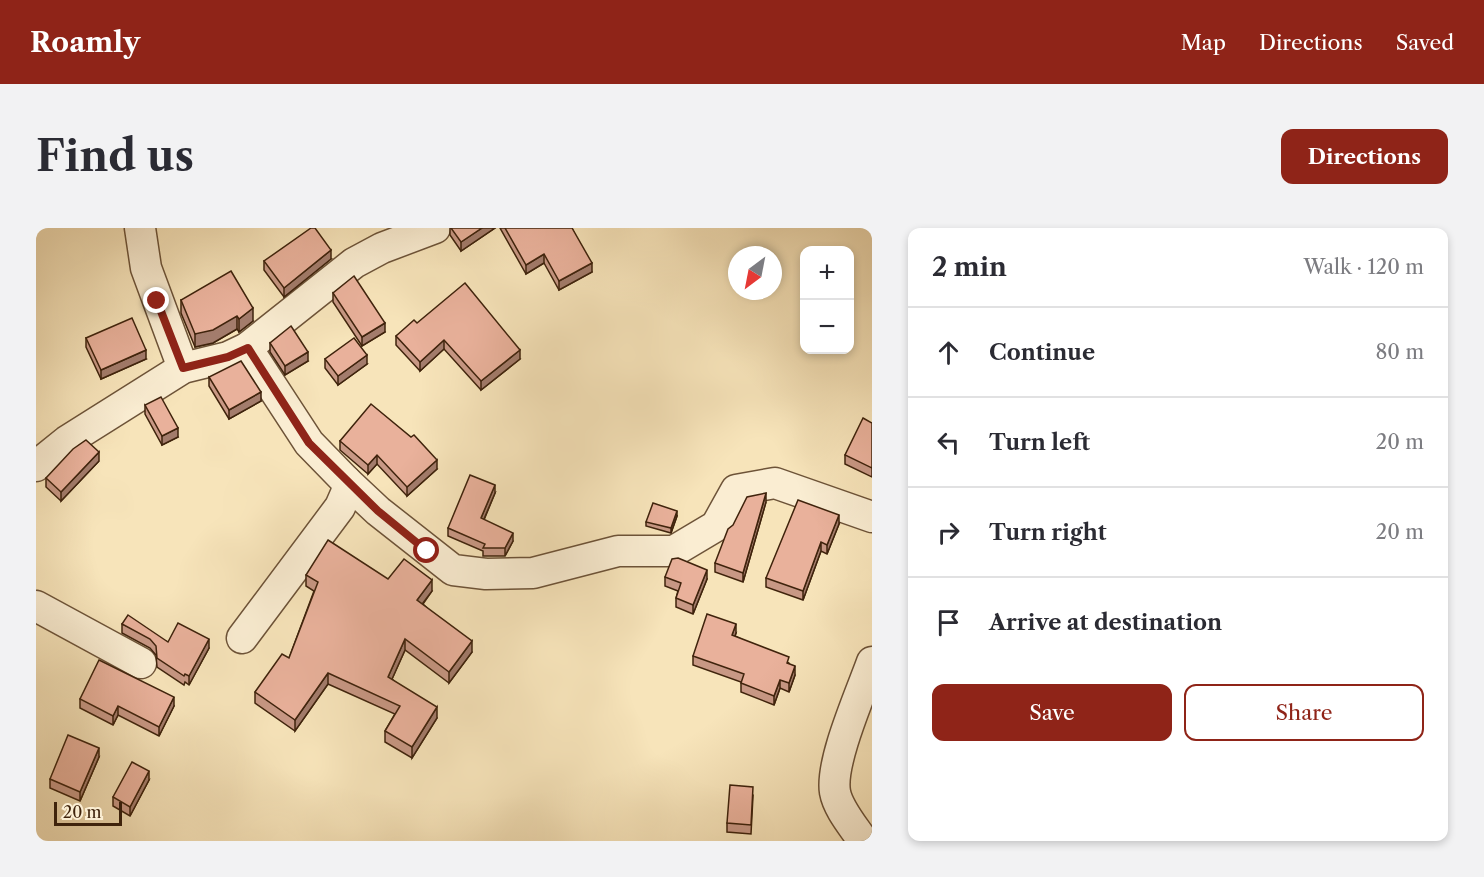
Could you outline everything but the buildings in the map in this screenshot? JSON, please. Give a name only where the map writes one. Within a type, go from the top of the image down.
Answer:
[{"type":"street","points":[[140,228],[146,268],[183,368]]},
{"type":"street","points":[[36,466],[67,441],[183,368],[228,357],[248,348],[354,263],[382,248],[435,228]]},
{"type":"street","points":[[248,348],[309,443],[378,511],[453,570],[486,574],[533,573],[618,551],[674,551],[716,526],[736,490],[775,483],[872,517]]},
{"type":"street","points":[[242,638],[340,507],[347,491],[346,481]]},
{"type":"street","points":[[36,606],[141,663]]},
{"type":"street","points":[[863,841],[846,816],[835,793],[836,765],[872,662]]},
{"type":"route","points":[[157,301],[183,368],[228,357],[248,348],[309,443],[378,511],[427,551]]}]
